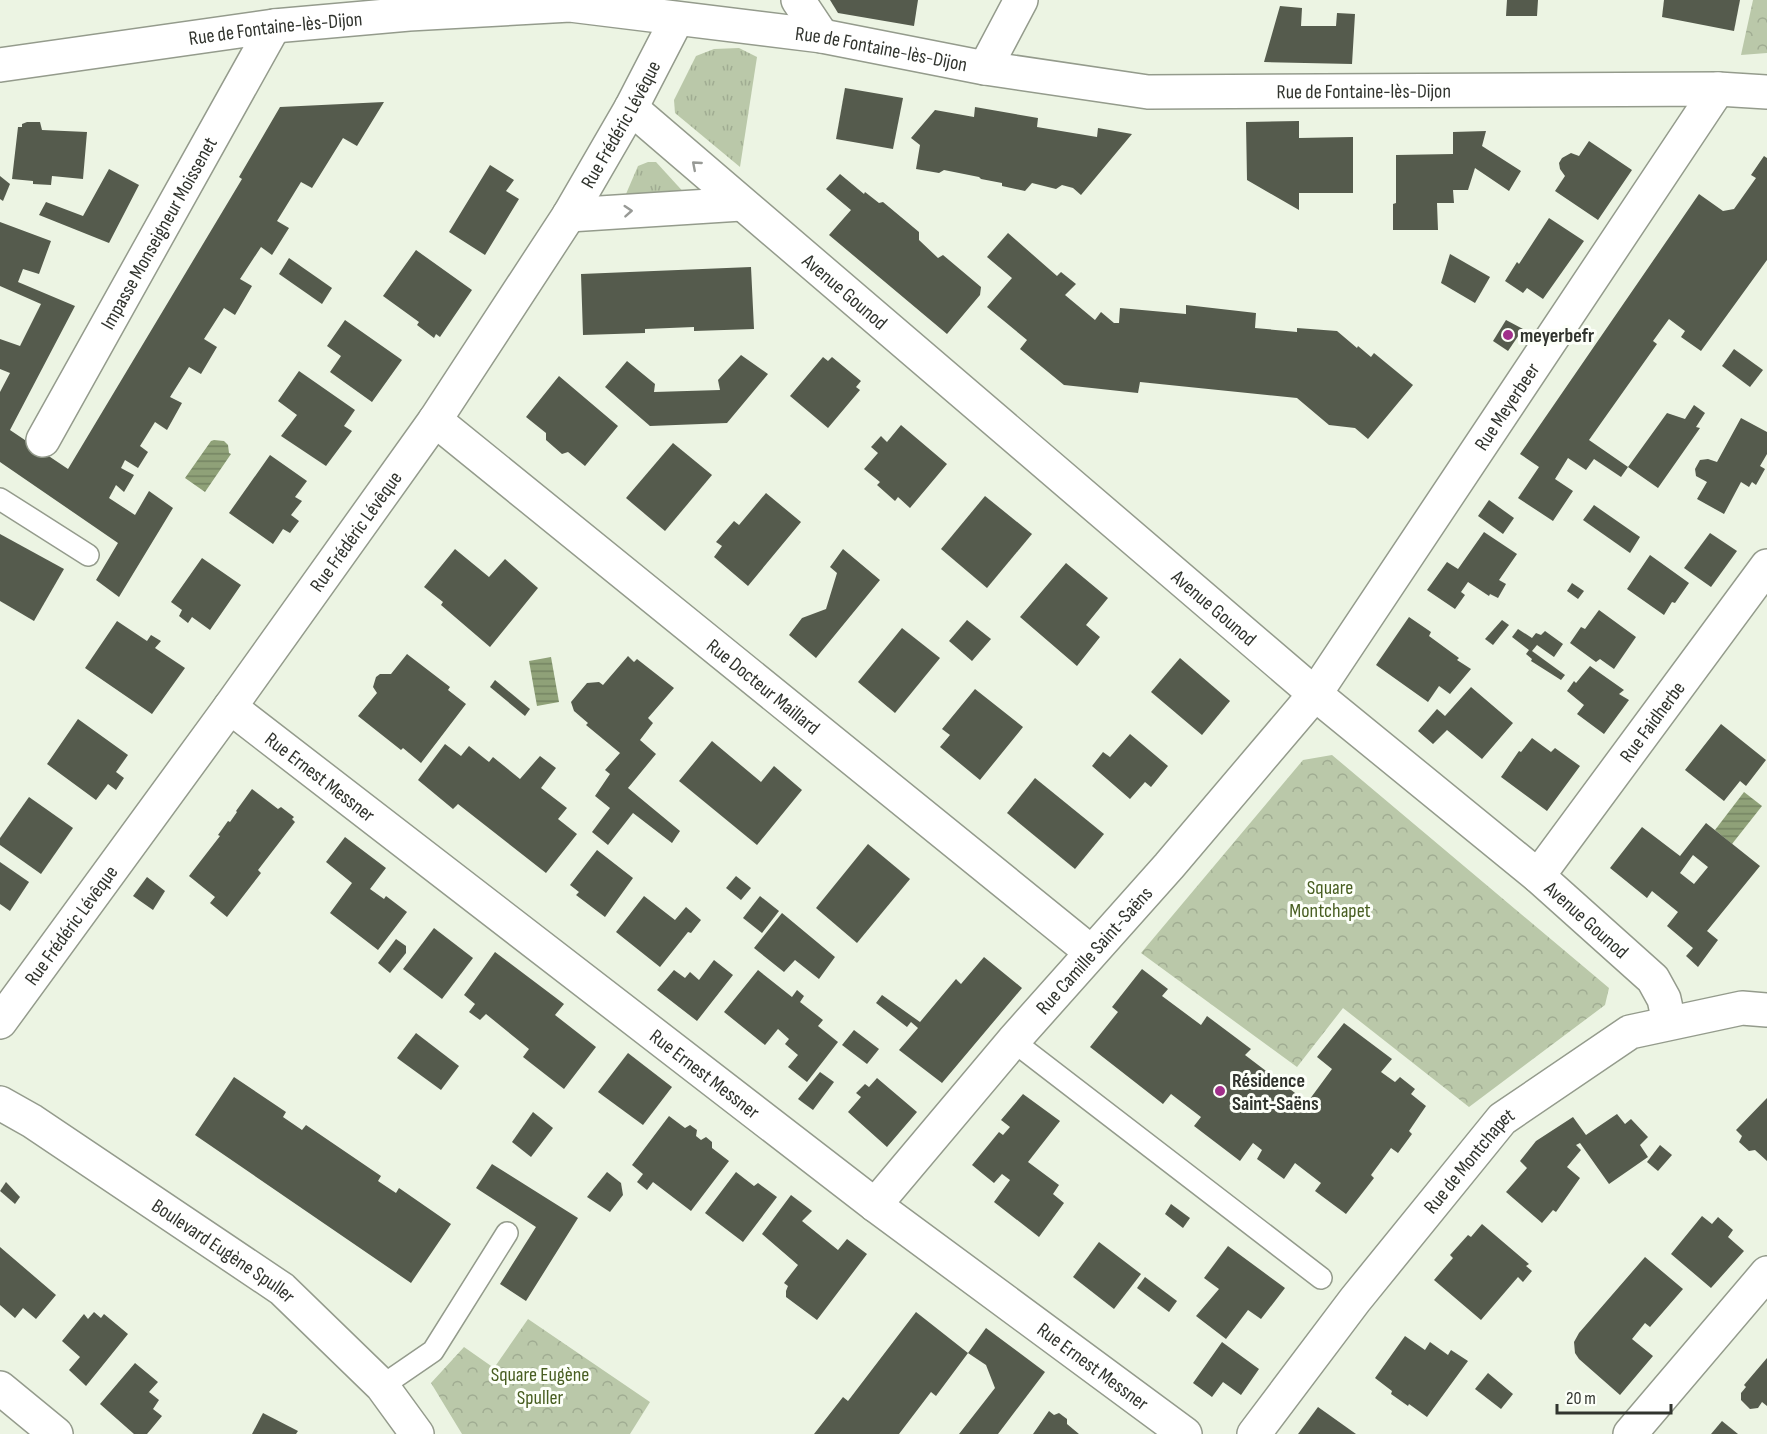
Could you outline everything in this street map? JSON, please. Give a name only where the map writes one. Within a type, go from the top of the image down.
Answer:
[{"type":"street","points":[[798,0],[822,36]]},
{"type":"street","points":[[985,68],[1021,0]]},
{"type":"street","name":"Rue de Fontaine-lès-Dijon","points":[[0,65],[274,26],[409,14],[570,4],[822,36],[985,68],[1148,92],[1718,89],[1767,92]]},
{"type":"street","name":"Rue Frédéric Lévêque","points":[[0,1022],[230,707],[435,420],[569,215],[631,108],[677,19]]},
{"type":"street","name":"Impasse Monseigneur Moissenet","points":[[43,440],[274,26]]},
{"type":"street","name":"Rue Meyerbeer","points":[[1315,694],[1718,89]]},
{"type":"street","name":"Avenue Gounod","points":[[631,108],[1315,694],[1538,876],[1653,979],[1664,999],[1669,1022]]},
{"type":"street","points":[[569,215],[741,204]]},
{"type":"street","name":"Rue Docteur Maillard","points":[[435,420],[1091,952]]},
{"type":"street","name":"Rue Faidherbe","points":[[1538,876],[1767,566]]},
{"type":"street","name":"Rue Camille Saint-Saëns","points":[[875,1205],[1013,1041],[1169,866],[1315,694]]},
{"type":"street","name":"Rue Ernest Messner","points":[[230,707],[875,1205],[1185,1434]]},
{"type":"street","name":"Rue de Montchapet","points":[[1254,1434],[1355,1300],[1503,1119],[1630,1032],[1742,1008],[1767,1010]]},
{"type":"street","name":"Boulevard Eugène Spuller","points":[[0,1103],[32,1120],[282,1288],[382,1386],[417,1434]]},
{"type":"street","points":[[1630,1434],[1767,1273]]},
{"type":"street","points":[[0,1388],[56,1434]]},
{"type":"lane","points":[[0,499],[88,555]]},
{"type":"lane","points":[[1013,1041],[1321,1278]]},
{"type":"lane","points":[[382,1386],[433,1352],[507,1233]]},
{"type":"green space","points":[[1753,0],[1767,0],[1767,53],[1741,55]]},
{"type":"green space","points":[[739,48],[757,57],[740,167],[675,113],[674,100],[696,56],[714,49]]},
{"type":"green space","points":[[656,162],[688,197],[623,201],[638,166]]},
{"type":"green space","name":"Square Montchapet","points":[[1332,755],[1609,988],[1605,1005],[1469,1107],[1343,1008],[1297,1067],[1141,953],[1303,760]]},
{"type":"green space","name":"Square Eugène Spuller","points":[[528,1319],[650,1402],[630,1434],[462,1434],[431,1383],[464,1347],[494,1368]]},
{"type":"shaded area","points":[[214,440],[224,441],[231,454],[205,492],[185,478]]},
{"type":"shaded area","points":[[551,657],[559,702],[537,706],[529,661]]},
{"type":"shaded area","points":[[1744,792],[1762,806],[1732,844],[1715,830]]},
{"type":"building","points":[[830,0],[918,0],[914,26],[838,13]]},
{"type":"building","points":[[1507,0],[1538,0],[1537,16],[1506,16]]},
{"type":"building","points":[[1664,0],[1740,0],[1734,31],[1662,17]]},
{"type":"building","points":[[1280,6],[1302,8],[1301,26],[1336,26],[1337,13],[1355,14],[1352,64],[1264,62]]},
{"type":"building","points":[[845,88],[903,98],[893,149],[836,139]]},
{"type":"building","points":[[384,102],[357,146],[343,138],[312,188],[301,182],[277,221],[289,228],[272,255],[261,247],[240,279],[252,286],[235,315],[224,308],[204,339],[217,347],[201,374],[189,367],[170,397],[182,403],[167,430],[155,422],[140,446],[148,452],[138,468],[125,460],[121,468],[134,475],[124,492],[116,485],[109,498],[135,515],[149,491],[173,508],[119,597],[96,580],[118,543],[0,462],[0,392],[10,373],[0,369],[0,339],[20,346],[41,304],[0,286],[0,222],[51,241],[39,274],[23,269],[18,282],[75,306],[10,430],[68,469],[242,179],[239,177],[280,107]]},
{"type":"building","points":[[975,107],[1038,118],[1037,127],[1097,137],[1098,128],[1132,134],[1081,195],[1073,188],[1062,185],[1056,189],[1032,183],[1025,191],[1002,186],[1002,183],[979,177],[944,170],[939,173],[916,169],[920,145],[911,138],[935,110],[974,117]]},
{"type":"building","points":[[1299,121],[1299,138],[1353,137],[1353,193],[1299,193],[1299,210],[1247,180],[1246,122]]},
{"type":"building","points":[[40,122],[42,130],[87,132],[83,179],[52,176],[51,185],[12,179],[18,127],[22,127],[22,124]]},
{"type":"building","points":[[1486,131],[1482,146],[1521,171],[1509,191],[1475,168],[1468,190],[1453,190],[1454,203],[1437,203],[1438,230],[1393,230],[1393,204],[1396,203],[1396,155],[1453,154],[1453,132]]},
{"type":"building","points":[[1589,141],[1632,170],[1598,220],[1555,191],[1565,176],[1559,163],[1562,158],[1571,153],[1579,156]]},
{"type":"building","points":[[1764,156],[1767,158],[1767,260],[1701,351],[1681,337],[1685,331],[1669,319],[1653,341],[1657,344],[1589,440],[1628,467],[1621,477],[1594,459],[1586,470],[1568,458],[1555,479],[1573,491],[1553,521],[1518,498],[1539,467],[1520,454],[1699,194],[1723,211],[1734,209],[1756,178],[1751,175]]},
{"type":"building","points":[[490,165],[514,180],[506,191],[519,199],[485,255],[449,232]]},
{"type":"building","points":[[109,169],[139,185],[109,243],[39,215],[46,202],[83,216]]},
{"type":"building","points":[[840,174],[864,194],[865,192],[879,203],[883,202],[919,232],[919,240],[938,258],[943,255],[981,287],[980,295],[947,334],[829,235],[851,210],[826,189]]},
{"type":"building","points":[[0,176],[10,184],[3,201],[0,199]]},
{"type":"building","points":[[1549,218],[1584,241],[1543,299],[1527,288],[1523,293],[1505,281]]},
{"type":"building","points":[[1008,233],[1057,276],[1061,272],[1076,284],[1065,295],[1095,320],[1101,312],[1114,323],[1119,323],[1120,308],[1186,314],[1186,305],[1256,313],[1255,328],[1297,332],[1297,328],[1337,331],[1371,357],[1374,353],[1413,385],[1368,439],[1355,428],[1329,425],[1297,398],[1140,382],[1138,393],[1064,385],[1020,349],[1027,340],[987,307],[1012,278],[987,257]]},
{"type":"building","points":[[416,250],[472,290],[440,337],[436,334],[434,338],[417,325],[419,322],[383,296]]},
{"type":"building","points":[[1450,254],[1490,277],[1475,303],[1441,283]]},
{"type":"building","points":[[289,258],[332,288],[322,304],[279,274]]},
{"type":"building","points":[[751,267],[754,329],[694,331],[694,327],[645,329],[645,333],[583,335],[581,274]]},
{"type":"building","points":[[345,320],[402,360],[372,402],[330,372],[341,356],[327,346]]},
{"type":"building","name":"meyerbefr","points":[[1506,320],[1523,329],[1508,351],[1493,341]]},
{"type":"building","points":[[1734,349],[1763,370],[1750,387],[1722,366]]},
{"type":"building","points":[[741,355],[768,374],[727,423],[650,426],[605,387],[627,361],[655,384],[654,392],[720,390],[718,380]]},
{"type":"building","points":[[823,357],[828,361],[832,357],[861,381],[856,387],[860,390],[828,428],[790,396]]},
{"type":"building","points":[[299,371],[355,410],[344,426],[352,431],[326,466],[281,436],[297,415],[278,401]]},
{"type":"building","points":[[559,376],[618,426],[585,466],[568,452],[562,454],[546,440],[546,433],[526,417]]},
{"type":"building","points":[[1694,405],[1705,413],[1696,427],[1700,428],[1658,488],[1628,467],[1667,413],[1685,419]]},
{"type":"building","points":[[1741,418],[1767,432],[1767,454],[1760,466],[1765,469],[1756,485],[1752,482],[1749,487],[1741,482],[1724,514],[1697,499],[1707,482],[1696,476],[1695,469],[1700,460],[1708,459],[1717,462]]},
{"type":"building","points":[[901,425],[947,464],[910,508],[898,497],[895,501],[877,485],[880,482],[864,469],[878,453],[871,447],[881,436],[887,442]]},
{"type":"building","points":[[673,443],[712,475],[665,531],[626,498]]},
{"type":"building","points":[[270,455],[307,481],[295,497],[302,501],[291,515],[299,521],[290,533],[283,529],[273,544],[229,513]]},
{"type":"building","points":[[766,493],[801,522],[748,586],[714,557],[722,546],[716,542],[734,521],[739,525]]},
{"type":"building","points":[[985,496],[1032,534],[987,588],[941,549]]},
{"type":"building","points":[[1489,500],[1514,518],[1503,534],[1478,516]]},
{"type":"building","points":[[1594,505],[1640,537],[1630,553],[1583,520]]},
{"type":"building","points":[[1484,532],[1517,554],[1499,580],[1506,584],[1498,598],[1490,594],[1489,596],[1468,582],[1461,592],[1465,595],[1455,609],[1427,590],[1447,562],[1458,569]]},
{"type":"building","points":[[1710,533],[1737,551],[1711,587],[1684,568]]},
{"type":"building","points":[[0,534],[64,569],[34,621],[0,601]]},
{"type":"building","points":[[455,549],[489,577],[505,559],[538,588],[490,647],[441,605],[443,602],[424,587]]},
{"type":"building","points":[[843,549],[880,580],[816,658],[789,635],[802,618],[826,609],[837,573],[830,567]]},
{"type":"building","points":[[1650,555],[1689,583],[1664,615],[1627,589]]},
{"type":"building","points":[[202,558],[241,585],[210,630],[192,617],[188,623],[179,616],[182,610],[171,602]]},
{"type":"building","points":[[1066,563],[1108,598],[1086,625],[1100,637],[1077,666],[1020,617]]},
{"type":"building","points":[[1572,583],[1584,591],[1578,599],[1567,591]]},
{"type":"building","points":[[1599,610],[1636,637],[1614,669],[1600,659],[1596,662],[1570,643],[1581,627],[1585,629]]},
{"type":"building","points":[[1409,617],[1431,632],[1429,636],[1471,669],[1450,694],[1439,686],[1428,702],[1376,665]]},
{"type":"building","points":[[967,620],[991,639],[972,661],[949,641]]},
{"type":"building","points":[[1502,620],[1509,625],[1493,645],[1485,639]]},
{"type":"building","points":[[117,621],[147,641],[151,635],[161,641],[155,648],[185,668],[152,714],[85,668]]},
{"type":"building","points":[[902,628],[940,658],[895,713],[858,682]]},
{"type":"building","points":[[1518,629],[1532,638],[1536,633],[1541,635],[1545,631],[1563,644],[1554,657],[1537,645],[1532,651],[1565,675],[1561,680],[1531,661],[1532,659],[1526,654],[1529,650],[1512,637]]},
{"type":"building","points":[[407,654],[450,687],[448,690],[466,704],[421,763],[358,716],[377,693],[373,687],[376,677],[380,674],[391,674]]},
{"type":"building","points":[[628,656],[634,662],[637,659],[674,688],[648,718],[653,723],[640,740],[656,754],[628,788],[680,831],[672,843],[633,813],[608,845],[592,832],[610,808],[595,796],[610,774],[605,770],[620,753],[586,725],[588,723],[574,711],[571,702],[587,683],[599,682],[603,685]]},
{"type":"building","points":[[1180,658],[1230,701],[1202,735],[1151,692]]},
{"type":"building","points":[[1590,666],[1624,690],[1619,694],[1629,700],[1604,734],[1577,714],[1584,705],[1567,691]]},
{"type":"building","points":[[495,680],[530,709],[525,716],[490,687]]},
{"type":"building","points":[[1471,687],[1513,723],[1482,759],[1447,730],[1433,744],[1418,731],[1437,709],[1445,716]]},
{"type":"building","points":[[975,689],[1023,727],[980,780],[940,747],[950,735],[942,729]]},
{"type":"building","points":[[78,719],[128,755],[116,772],[124,778],[116,790],[108,784],[96,800],[47,764]]},
{"type":"building","points":[[1721,724],[1766,760],[1746,786],[1740,781],[1724,801],[1685,770]]},
{"type":"building","points":[[1130,734],[1168,766],[1151,787],[1145,782],[1130,799],[1092,766],[1103,752],[1110,757]]},
{"type":"building","points":[[1532,738],[1551,752],[1555,748],[1580,766],[1547,811],[1501,777],[1519,751],[1521,752]]},
{"type":"building","points":[[712,741],[761,782],[774,766],[802,790],[757,845],[679,781]]},
{"type":"building","points":[[445,744],[461,756],[469,746],[489,762],[493,757],[520,779],[540,756],[556,768],[541,788],[567,808],[558,819],[577,834],[546,873],[458,804],[453,809],[418,780]]},
{"type":"building","points":[[1035,778],[1104,834],[1075,869],[1007,813]]},
{"type":"building","points":[[252,789],[278,809],[281,807],[294,817],[292,819],[295,822],[258,870],[261,873],[227,917],[210,903],[215,897],[189,876]]},
{"type":"building","points":[[29,797],[73,828],[41,874],[0,845],[0,838]]},
{"type":"building","points":[[1706,823],[1760,866],[1707,931],[1718,940],[1698,967],[1686,956],[1693,948],[1667,926],[1678,912],[1652,891],[1647,898],[1610,868],[1642,827],[1680,856]],"holes":[[[1693,855],[1708,867],[1694,884],[1680,873]]]},
{"type":"building","points":[[345,837],[386,868],[370,889],[384,899],[386,896],[407,912],[378,950],[330,913],[352,883],[326,862]]},
{"type":"building","points":[[868,844],[910,879],[857,943],[816,908]]},
{"type":"building","points":[[597,850],[633,878],[605,917],[576,895],[579,892],[570,885]]},
{"type":"building","points":[[0,862],[29,882],[10,911],[0,904]]},
{"type":"building","points":[[736,876],[751,888],[741,900],[726,888]]},
{"type":"building","points":[[147,877],[165,891],[153,910],[133,896]]},
{"type":"building","points":[[644,896],[675,920],[686,907],[701,920],[691,933],[688,932],[660,967],[616,932]]},
{"type":"building","points":[[760,896],[779,911],[762,933],[743,918]]},
{"type":"building","points":[[782,913],[835,957],[819,979],[795,960],[784,972],[754,948]]},
{"type":"building","points":[[434,928],[473,958],[442,999],[403,969]]},
{"type":"building","points":[[396,939],[406,946],[406,953],[390,973],[378,963]]},
{"type":"building","points":[[495,952],[564,1004],[555,1015],[596,1047],[564,1089],[523,1057],[529,1049],[486,1014],[480,1020],[469,1012],[475,1004],[464,995]]},
{"type":"building","points":[[984,957],[1022,988],[942,1083],[899,1050],[918,1028],[911,1022],[907,1027],[876,1003],[882,995],[920,1022],[956,979],[961,984]]},
{"type":"building","points":[[714,960],[733,975],[697,1021],[657,990],[674,970],[685,978],[690,972],[699,980]]},
{"type":"building","name":"Résidence Saint-Saëns","points":[[1142,969],[1168,989],[1162,996],[1201,1025],[1207,1016],[1251,1049],[1245,1055],[1303,1099],[1299,1104],[1304,1107],[1332,1069],[1317,1057],[1344,1023],[1392,1059],[1381,1072],[1395,1082],[1400,1077],[1415,1089],[1411,1094],[1426,1106],[1409,1131],[1412,1134],[1398,1153],[1391,1148],[1371,1175],[1374,1178],[1346,1214],[1315,1191],[1321,1183],[1295,1163],[1284,1179],[1257,1159],[1262,1150],[1253,1143],[1240,1161],[1194,1126],[1201,1117],[1171,1094],[1163,1104],[1090,1047],[1118,1012],[1112,1007]]},
{"type":"building","points":[[758,970],[792,997],[797,990],[804,996],[800,1002],[823,1020],[818,1026],[838,1042],[807,1082],[788,1067],[798,1055],[785,1044],[789,1039],[778,1029],[765,1045],[724,1012]]},
{"type":"building","points":[[854,1030],[879,1049],[867,1064],[842,1045]]},
{"type":"building","points":[[416,1033],[459,1066],[441,1090],[397,1058]]},
{"type":"building","points":[[628,1053],[672,1087],[643,1125],[598,1092]]},
{"type":"building","points":[[820,1072],[834,1082],[813,1110],[798,1099]]},
{"type":"building","points":[[234,1077],[286,1112],[283,1117],[302,1130],[306,1125],[381,1176],[378,1181],[396,1193],[399,1188],[451,1224],[411,1283],[195,1135]]},
{"type":"building","points":[[877,1078],[917,1112],[887,1147],[848,1112],[861,1097],[856,1093],[865,1084],[869,1087]]},
{"type":"building","points":[[1023,1094],[1060,1121],[1028,1162],[1059,1185],[1053,1194],[1064,1203],[1039,1237],[994,1202],[1010,1180],[1002,1174],[994,1183],[972,1165],[999,1132],[1003,1135],[1010,1127],[1001,1120]]},
{"type":"building","points":[[1767,1098],[1767,1161],[1755,1150],[1749,1151],[1739,1142],[1742,1136],[1736,1130]]},
{"type":"building","points":[[533,1112],[553,1128],[531,1157],[512,1142]]},
{"type":"building","points":[[1617,1114],[1625,1124],[1631,1119],[1648,1137],[1640,1145],[1648,1157],[1609,1184],[1580,1143],[1576,1145],[1581,1150],[1567,1167],[1580,1178],[1556,1212],[1553,1210],[1542,1223],[1506,1192],[1527,1168],[1520,1161],[1536,1141],[1573,1117],[1586,1135]]},
{"type":"building","points":[[669,1116],[685,1128],[690,1125],[697,1130],[696,1136],[701,1140],[706,1137],[712,1142],[712,1148],[729,1161],[691,1211],[653,1182],[647,1190],[637,1182],[643,1174],[632,1165]]},
{"type":"building","points":[[1660,1145],[1672,1155],[1658,1171],[1647,1162]]},
{"type":"building","points":[[492,1164],[578,1218],[526,1301],[500,1284],[536,1227],[476,1188]]},
{"type":"building","points":[[607,1172],[621,1183],[623,1195],[610,1212],[587,1197]]},
{"type":"building","points":[[736,1172],[754,1186],[758,1183],[777,1197],[743,1242],[705,1213]]},
{"type":"building","points":[[6,1182],[20,1197],[15,1204],[0,1191]]},
{"type":"building","points":[[791,1195],[812,1211],[802,1221],[838,1250],[847,1239],[867,1254],[817,1320],[786,1297],[788,1286],[784,1283],[798,1265],[762,1234]]},
{"type":"building","points":[[1171,1204],[1190,1218],[1183,1228],[1165,1214]]},
{"type":"building","points":[[1702,1216],[1712,1224],[1718,1217],[1733,1230],[1728,1237],[1744,1251],[1711,1288],[1671,1254]]},
{"type":"building","points":[[1482,1224],[1529,1264],[1526,1266],[1532,1271],[1523,1282],[1518,1277],[1481,1320],[1434,1280],[1453,1258],[1450,1255],[1468,1235],[1471,1237]]},
{"type":"building","points":[[1099,1242],[1141,1274],[1114,1309],[1073,1277]]},
{"type":"building","points":[[1228,1246],[1285,1288],[1261,1319],[1248,1310],[1226,1339],[1196,1316],[1219,1289],[1204,1278]]},
{"type":"building","points":[[0,1247],[56,1295],[36,1319],[23,1308],[15,1318],[0,1305]]},
{"type":"building","points":[[1645,1257],[1683,1289],[1650,1327],[1645,1323],[1632,1339],[1653,1356],[1620,1395],[1579,1359],[1575,1353],[1574,1342],[1579,1333]]},
{"type":"building","points":[[1145,1277],[1177,1301],[1169,1312],[1137,1288]]},
{"type":"building","points":[[94,1312],[101,1318],[104,1314],[128,1334],[86,1386],[69,1370],[80,1357],[62,1341],[84,1314],[88,1319]]},
{"type":"building","points":[[916,1312],[968,1353],[936,1396],[931,1392],[899,1434],[814,1434],[843,1397],[848,1401]]},
{"type":"building","points":[[986,1328],[1045,1372],[998,1434],[959,1434],[995,1388],[986,1365],[968,1353]]},
{"type":"building","points":[[1405,1336],[1425,1350],[1430,1342],[1448,1355],[1451,1350],[1468,1361],[1427,1417],[1391,1394],[1392,1391],[1375,1378]]},
{"type":"building","points":[[1222,1342],[1259,1369],[1241,1395],[1223,1382],[1212,1397],[1193,1383]]},
{"type":"building","points":[[1767,1358],[1767,1406],[1762,1402],[1758,1408],[1750,1409],[1741,1400],[1741,1393],[1746,1387],[1744,1385]]},
{"type":"building","points":[[135,1363],[158,1382],[149,1392],[159,1400],[153,1409],[162,1416],[147,1434],[134,1434],[100,1404]]},
{"type":"building","points":[[1488,1373],[1513,1394],[1501,1409],[1475,1389]]},
{"type":"building","points":[[1318,1407],[1356,1434],[1298,1434]]},
{"type":"building","points":[[1049,1411],[1054,1415],[1059,1413],[1067,1419],[1067,1424],[1079,1434],[1033,1434]]},
{"type":"building","points":[[263,1413],[298,1431],[296,1434],[252,1434]]},
{"type":"building","points":[[1722,1421],[1738,1434],[1711,1434]]},
{"type":"place","name":"meyerbefr","points":[[1508,335]]},
{"type":"place","name":"Résidence Saint-Saëns","points":[[1220,1091]]}]
